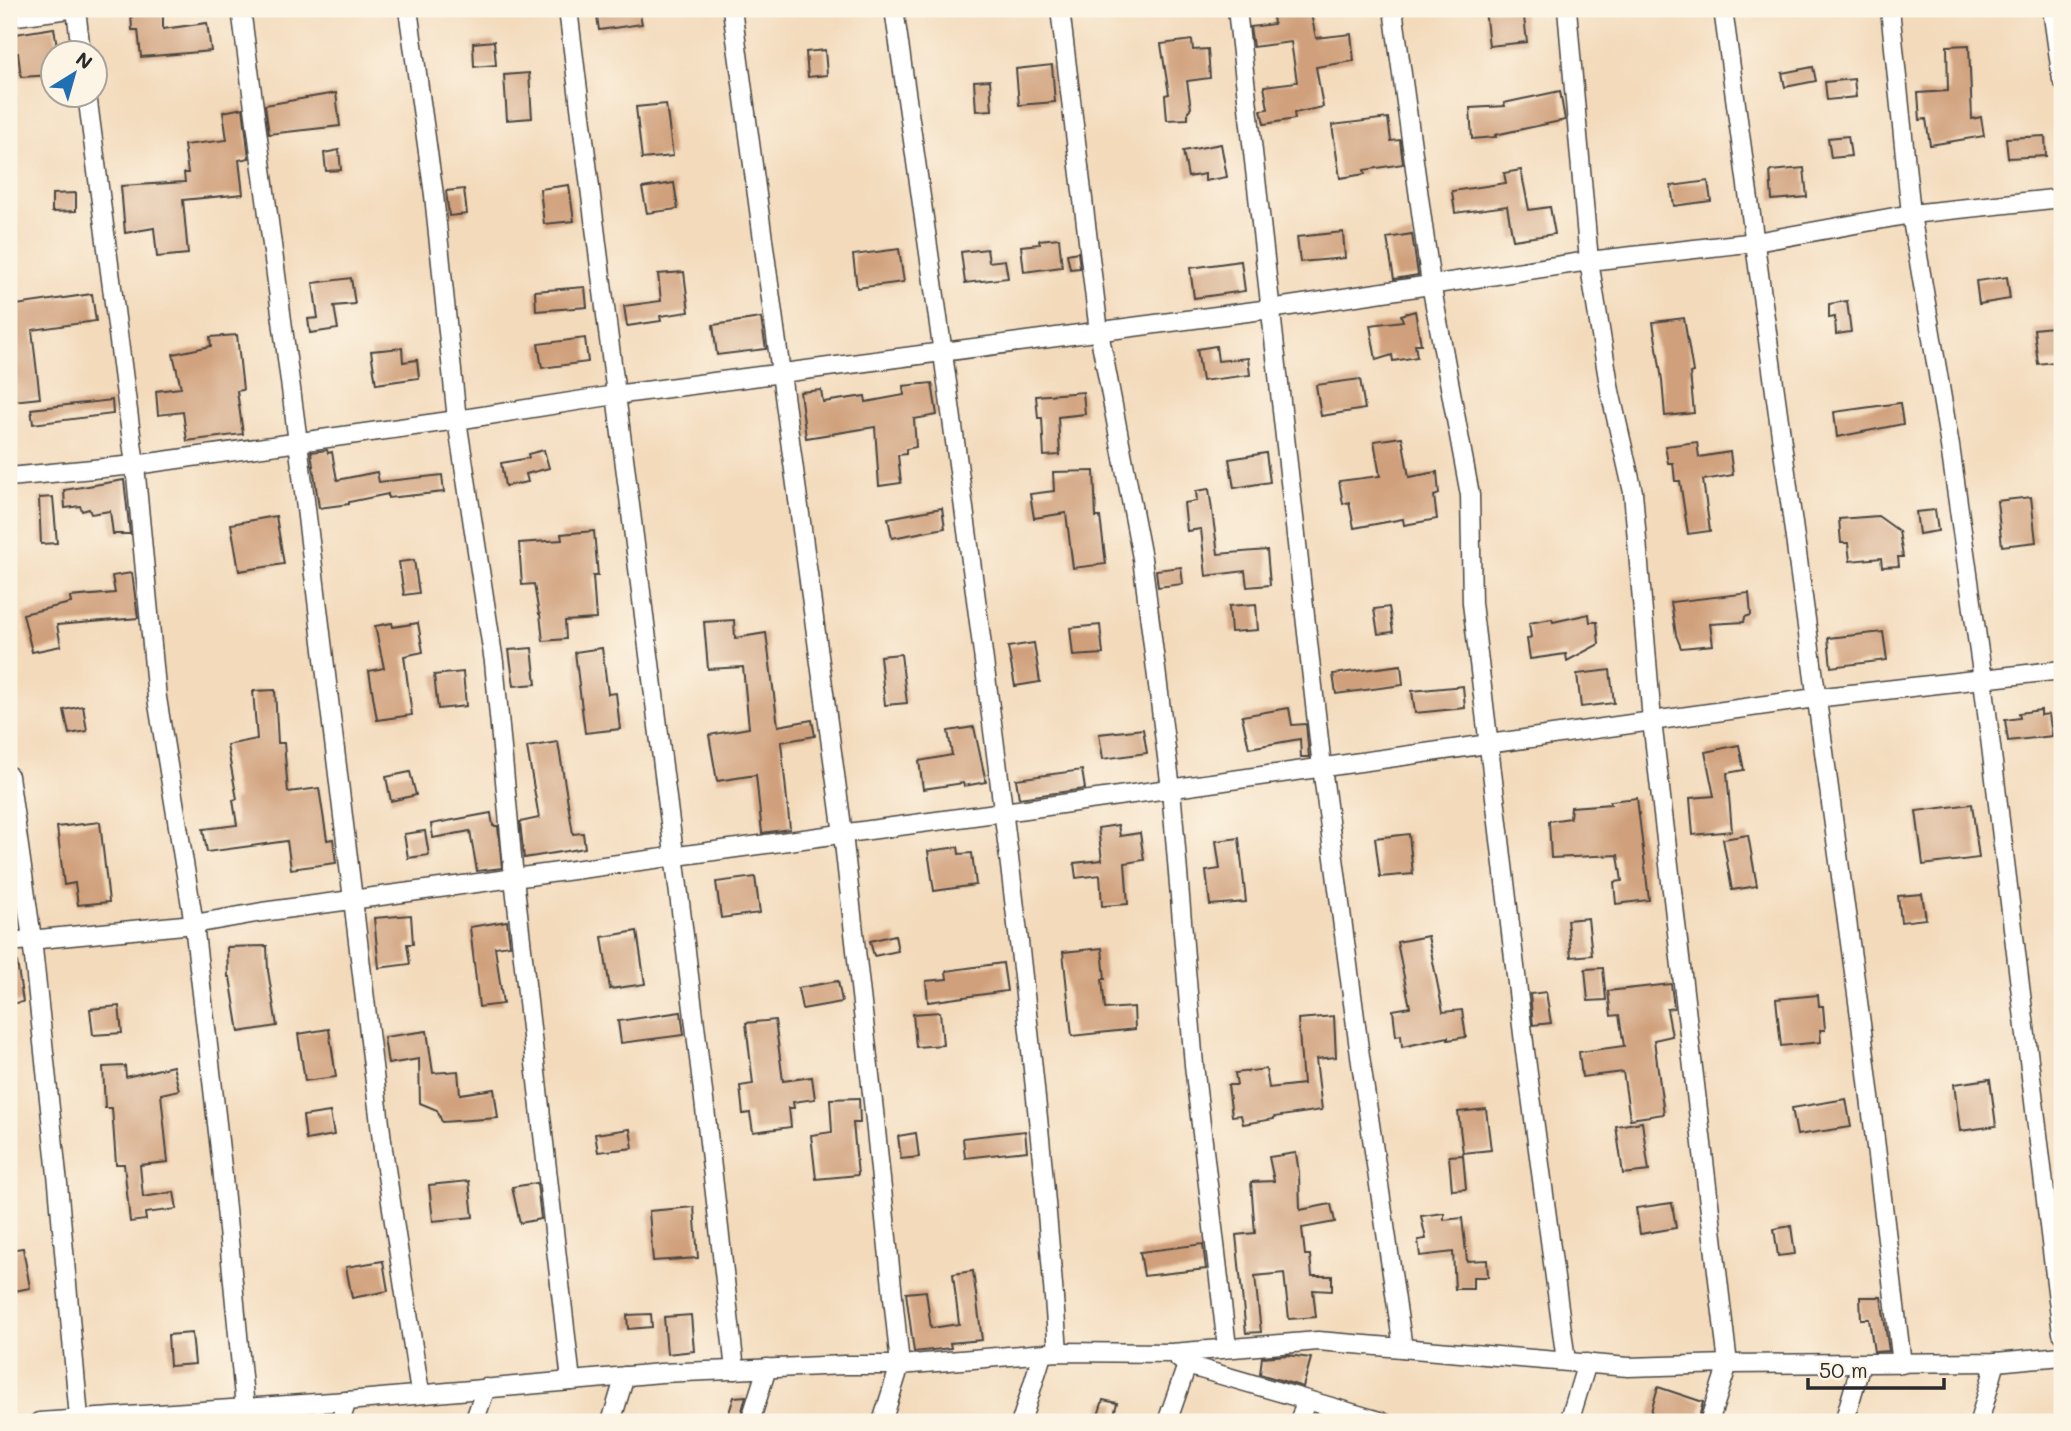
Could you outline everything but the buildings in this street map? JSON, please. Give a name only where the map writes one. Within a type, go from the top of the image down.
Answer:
[{"type":"street","points":[[9,17],[70,9]]},
{"type":"street","points":[[76,9],[79,38]]},
{"type":"street","points":[[241,9],[299,442],[383,1149],[420,1393]]},
{"type":"street","points":[[408,9],[434,195],[457,420],[494,662],[514,878],[571,1381]]},
{"type":"street","points":[[568,9],[614,395],[706,1110],[734,1370]]},
{"type":"street","points":[[732,9],[844,834],[900,1366],[882,1422]]},
{"type":"street","points":[[894,9],[944,353],[1032,1048],[1050,1354],[1021,1422]]},
{"type":"street","points":[[1060,9],[1099,332],[1142,558],[1171,789],[1194,1065],[1227,1347]]},
{"type":"street","points":[[1237,9],[1322,767],[1360,1056],[1403,1348]]},
{"type":"street","points":[[1393,9],[1431,284],[1470,495],[1472,603],[1525,1051],[1566,1361]]},
{"type":"street","points":[[1567,9],[1589,261],[1610,391],[1633,492],[1652,721],[1728,1364],[1709,1422]]},
{"type":"street","points":[[1723,9],[1862,1031],[1902,1364]]},
{"type":"street","points":[[1890,9],[1911,214],[1950,446],[1983,680],[2062,1333]]},
{"type":"street","points":[[2053,9],[2062,80]]},
{"type":"street","points":[[89,108],[135,465],[157,698],[194,924],[222,1167],[245,1408]]},
{"type":"street","points":[[9,477],[135,465],[614,395],[1270,309],[1589,261],[1756,242],[1911,214],[2062,198]]},
{"type":"street","points":[[9,942],[194,924],[262,912],[1171,789],[1815,698],[2062,670]]},
{"type":"street","points":[[9,776],[32,939],[58,1184],[77,1420]]},
{"type":"street","points":[[39,1422],[202,1417],[245,1408],[625,1376],[767,1368],[900,1366],[1050,1354],[1172,1353],[1318,1341],[1628,1367],[1996,1362],[2062,1356]]},
{"type":"street","points":[[1172,1353],[1187,1365],[1383,1422]]},
{"type":"street","points":[[1979,1422],[1996,1362]]},
{"type":"street","points":[[1569,1422],[1587,1363]]},
{"type":"street","points":[[1844,1422],[1861,1364]]},
{"type":"street","points":[[1167,1422],[1187,1365]]},
{"type":"street","points":[[750,1422],[767,1368]]},
{"type":"street","points":[[611,1422],[625,1376]]},
{"type":"street","points":[[474,1422],[486,1388]]},
{"type":"street","points":[[340,1422],[347,1401]]},
{"type":"street","points":[[1299,1422],[1306,1401]]}]
